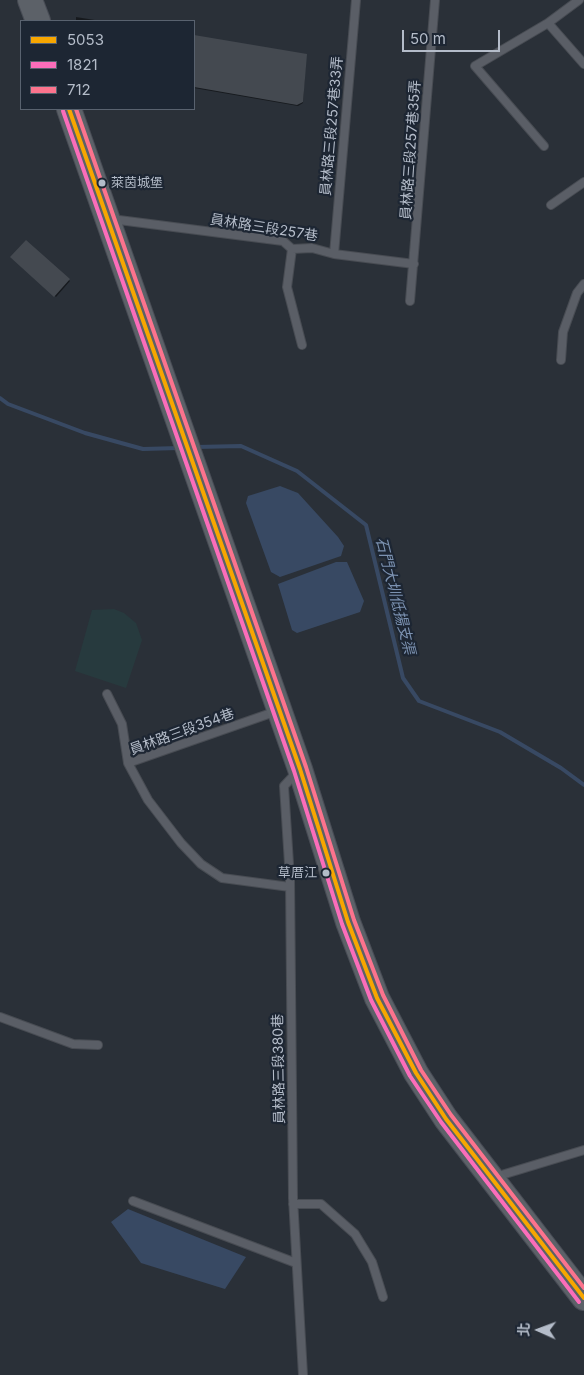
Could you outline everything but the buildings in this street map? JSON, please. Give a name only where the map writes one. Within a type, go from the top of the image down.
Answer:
[{"type":"main road","points":[[30,0],[38,20]]},
{"type":"main road","points":[[69,110],[300,769],[348,922],[377,998],[416,1073],[446,1119],[584,1298]]},
{"type":"lane","name":"員林路三段257巷33弄","points":[[334,254],[356,0]]},
{"type":"lane","name":"員林路三段257巷35弄","points":[[410,301],[435,0]]},
{"type":"lane","points":[[544,146],[475,66],[548,23],[579,0]]},
{"type":"lane","points":[[548,23],[584,64]]},
{"type":"lane","points":[[551,205],[584,182]]},
{"type":"lane","name":"員林路三段257巷","points":[[108,218],[282,241],[292,248],[312,248],[334,254],[414,264]]},
{"type":"lane","points":[[292,248],[287,287],[302,345]]},
{"type":"lane","points":[[561,360],[563,332],[577,293],[584,284]]},
{"type":"lane","points":[[107,694],[122,724],[128,763]]},
{"type":"lane","name":"員林路三段354巷","points":[[279,710],[128,763],[148,800],[180,843],[201,864],[222,878],[290,887]]},
{"type":"lane","name":"員林路三段380巷","points":[[300,769],[284,786],[290,887],[293,1204],[303,1375]]},
{"type":"lane","points":[[0,1017],[73,1044],[98,1045]]},
{"type":"lane","points":[[493,1178],[584,1150]]},
{"type":"lane","points":[[133,1201],[296,1263]]},
{"type":"lane","points":[[293,1204],[322,1204],[356,1234],[372,1262],[383,1297]]},
{"type":"green space","points":[[114,609],[124,613],[136,623],[142,640],[126,688],[75,671],[92,610]]},
{"type":"water","points":[[280,486],[298,493],[338,537],[344,546],[341,556],[280,577],[271,572],[246,503],[248,496]]},
{"type":"water","points":[[336,562],[347,562],[364,601],[360,612],[297,633],[292,630],[278,584]]},
{"type":"water","points":[[128,1209],[246,1257],[225,1289],[141,1263],[111,1222]]},
{"type":"waterway","name":"石門大圳低揚支渠","points":[[0,398],[8,404],[85,433],[143,449],[179,448]]},
{"type":"waterway","name":"石門大圳低揚支渠","points":[[196,447],[241,446],[297,471],[366,525],[403,678],[419,701],[500,732],[561,768],[584,785]]},
{"type":"transit line","name":"5053","points":[[69,110],[300,769],[348,922],[377,998],[416,1073],[446,1119],[584,1298]]},
{"type":"transit line","name":"712","points":[[76,110],[306,767],[354,920],[383,995],[421,1070],[451,1115],[584,1288]]},
{"type":"transit line","name":"1821","points":[[63,111],[294,771],[342,924],[371,1000],[410,1076],[441,1122],[579,1302]]},
{"type":"place","name":"萊茵城堡","points":[[102,183]]},
{"type":"place","name":"草厝江","points":[[326,873]]}]
